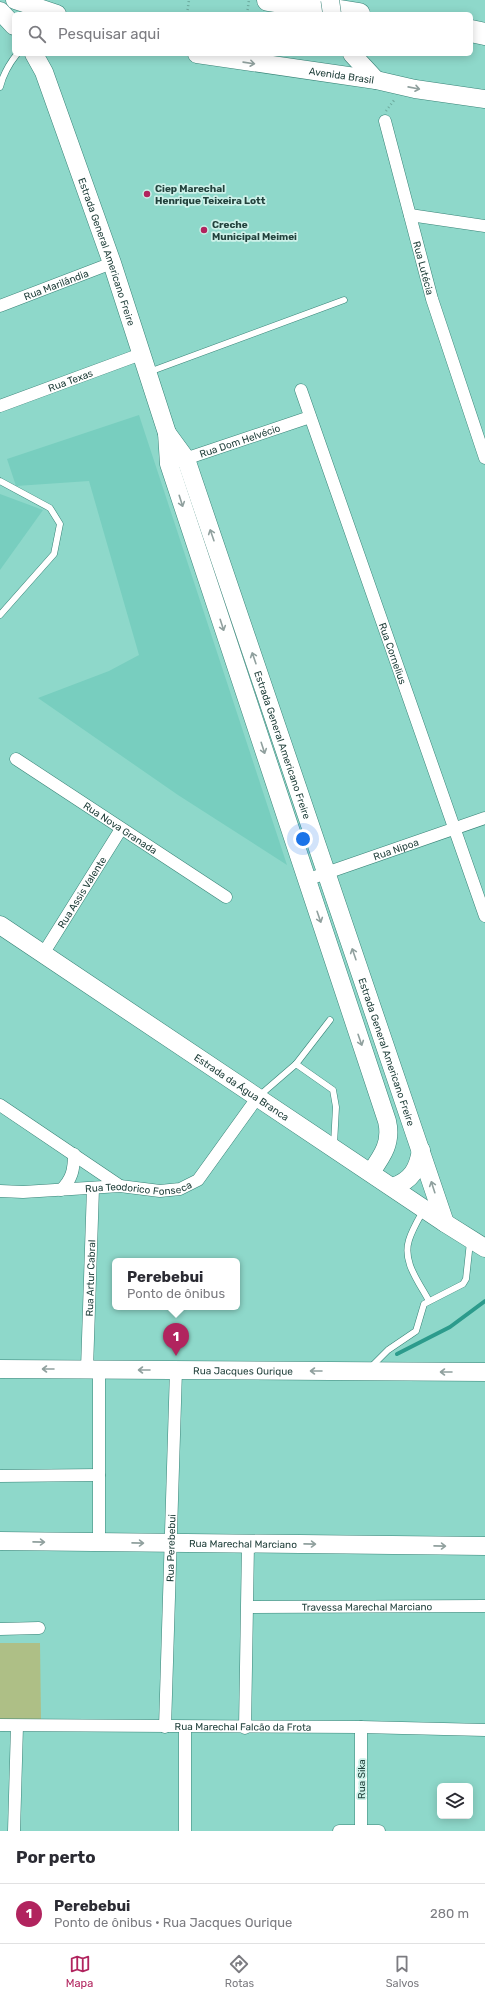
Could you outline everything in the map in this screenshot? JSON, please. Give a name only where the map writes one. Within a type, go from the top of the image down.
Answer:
[{"type":"highway","points":[[268,0],[346,12]]},
{"type":"highway","points":[[473,31],[485,34]]},
{"type":"street","points":[[15,0],[52,12]]},
{"type":"street","points":[[330,0],[332,12]]},
{"type":"street","points":[[0,11],[12,24]]},
{"type":"street","name":"Estrada General Americano Freire","points":[[35,56],[44,72],[112,263],[167,433],[169,464],[389,1128],[386,1149],[370,1172]]},
{"type":"street","points":[[44,72],[48,56]]},
{"type":"street","name":"Avenida Brasil","points":[[211,56],[376,80],[415,89],[485,99]]},
{"type":"street","points":[[356,59],[376,80]]},
{"type":"street","name":"Rua Lutécia","points":[[385,121],[432,299],[485,458]]},
{"type":"street","points":[[410,215],[485,226]]},
{"type":"street","name":"Rua Marilândia","points":[[0,306],[112,263]]},
{"type":"street","name":"Rua Texas","points":[[0,406],[141,354]]},
{"type":"street","name":"Rua Cornelius","points":[[301,390],[485,916]]},
{"type":"street","name":"Rua Dom Helvécio","points":[[169,464],[310,417]]},
{"type":"street","name":"Estrada General Americano Freire","points":[[167,433],[186,458],[445,1223]]},
{"type":"street","name":"Rua Nova Granada","points":[[16,759],[226,897]]},
{"type":"street","name":"Rua Nipoa","points":[[306,880],[327,874],[485,818]]},
{"type":"street","name":"Rua Assis Valente","points":[[43,954],[121,829]]},
{"type":"street","name":"Estrada da Água Branca","points":[[0,925],[257,1098],[445,1223],[478,1243]]},
{"type":"street","name":"Rua Teodorico Fonseca","points":[[0,1191],[61,1190],[120,1186],[160,1191],[180,1189],[198,1180],[257,1098]]},
{"type":"street","points":[[0,1105],[120,1186]]},
{"type":"street","points":[[393,1187],[407,1181],[415,1173],[421,1150]]},
{"type":"street","points":[[61,1190],[68,1183],[73,1174],[74,1154]]},
{"type":"street","name":"Rua Artur Cabral","points":[[93,1188],[93,1369],[99,1475],[99,1542]]},
{"type":"street","name":"Rua Jacques Ourique","points":[[0,1369],[485,1372]]},
{"type":"street","name":"Rua Perebebui","points":[[165,1727],[176,1370]]},
{"type":"street","points":[[0,1476],[99,1475]]},
{"type":"street","name":"Rua Marechal Marciano","points":[[0,1541],[485,1546]]},
{"type":"street","points":[[245,1728],[248,1544]]},
{"type":"street","name":"Travessa Marechal Marciano","points":[[248,1607],[485,1606]]},
{"type":"street","points":[[0,1628],[39,1628]]},
{"type":"street","name":"Rua Marechal Falcão da Frota","points":[[0,1725],[245,1728],[362,1727],[485,1730]]},
{"type":"street","points":[[14,1831],[17,1726]]},
{"type":"street","points":[[185,1727],[185,1831]]},
{"type":"street","name":"Rua Sika","points":[[361,1831],[362,1727]]},
{"type":"street","points":[[339,1831],[379,1831]]},
{"type":"lane","points":[[0,87],[2,77],[15,56]]},
{"type":"lane","points":[[147,372],[344,300]]},
{"type":"lane","points":[[0,481],[50,508],[60,524],[54,554],[0,615]]},
{"type":"lane","points":[[257,1098],[296,1064],[330,1020]]},
{"type":"lane","points":[[296,1064],[333,1090],[336,1107],[334,1148]]},
{"type":"lane","points":[[424,1208],[409,1239],[407,1253],[410,1264],[429,1301]]},
{"type":"lane","points":[[367,1371],[388,1350],[416,1331],[424,1304],[463,1284],[478,1243]]},
{"type":"path","points":[[188,12],[189,0]]},
{"type":"path","points":[[247,12],[249,0]]},
{"type":"path","points":[[385,121],[386,111],[394,100],[399,96],[415,89]]},
{"type":"shaded area","points":[[139,415],[287,865],[178,795],[38,698],[109,671],[139,655],[89,481],[16,486],[7,459]]},
{"type":"shaded area","points":[[0,494],[43,510],[0,570]]},
{"type":"shaded area","points":[[0,1643],[40,1643],[41,1719],[0,1720]]},
{"type":"waterway","points":[[397,1354],[450,1327],[485,1301]]},
{"type":"place","name":"Ciep Marechal Henrique Teixeira Lott","points":[[147,194]]},
{"type":"place","name":"Creche Municipal Meimei","points":[[204,230]]},
{"type":"place","name":"Perebebui","points":[[176,1356]]}]
